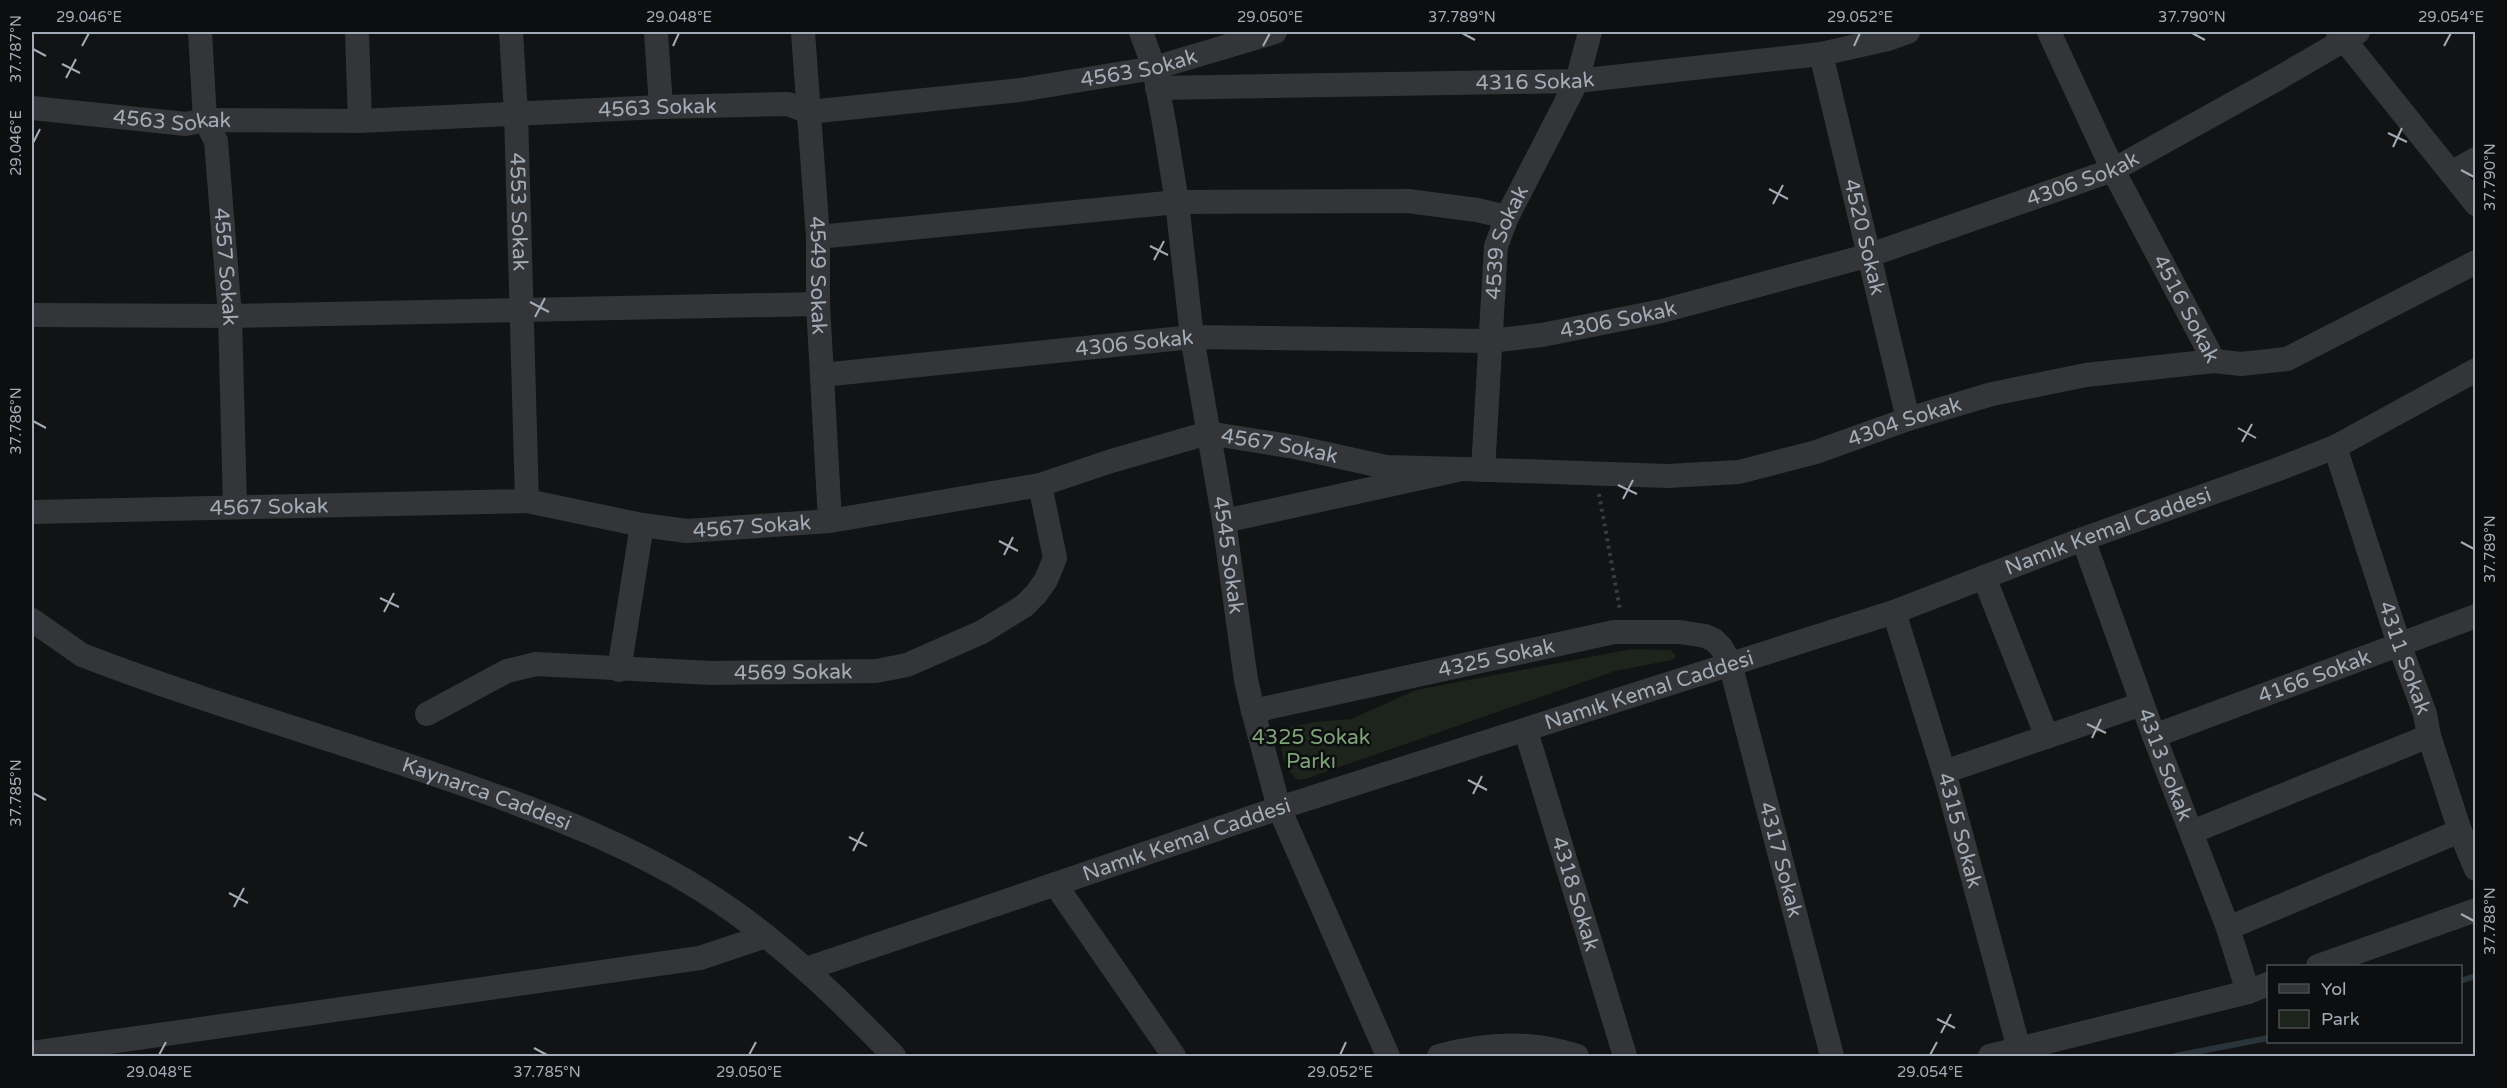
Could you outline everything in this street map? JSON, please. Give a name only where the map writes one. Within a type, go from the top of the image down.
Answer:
[{"type":"street","name":"4557 Sokak","points":[[200,32],[205,120],[216,141],[230,316],[235,507]]},
{"type":"street","points":[[357,32],[360,121]]},
{"type":"street","name":"4553 Sokak","points":[[511,32],[516,113],[527,501]]},
{"type":"street","points":[[656,32],[661,107]]},
{"type":"street","name":"4549 Sokak","points":[[802,32],[818,237],[818,304],[830,521]]},
{"type":"street","name":"4545 Sokak","points":[[1142,32],[1156,78],[1177,202],[1192,337],[1224,521],[1246,680],[1253,711],[1279,808],[1388,1056]]},
{"type":"street","name":"4563 Sokak","points":[[32,108],[186,124],[205,120],[360,121],[661,107],[788,104],[808,112],[1156,78],[1275,32]]},
{"type":"street","name":"4539 Sokak","points":[[1472,470],[1489,341],[1496,246],[1507,217],[1577,81],[1590,32]]},
{"type":"street","name":"4316 Sokak","points":[[1156,78],[1577,81],[1821,54],[1888,39],[1908,32]]},
{"type":"street","name":"4516 Sokak","points":[[2049,32],[2113,170],[2214,361],[2241,364],[2287,359],[2475,262]]},
{"type":"street","points":[[2346,34],[2475,204]]},
{"type":"street","name":"4306 Sokak","points":[[822,375],[1192,337],[1489,341],[1542,334],[1662,311],[1870,255],[2113,170],[2279,78],[2346,34]]},
{"type":"street","name":"4520 Sokak","points":[[1821,54],[1908,419]]},
{"type":"street","points":[[2451,173],[2475,159]]},
{"type":"street","points":[[818,237],[1177,202],[1408,201],[1477,210],[1507,217]]},
{"type":"street","points":[[32,315],[230,316],[818,304]]},
{"type":"street","name":"4304 Sokak","points":[[1472,470],[1668,476],[1739,472],[1816,452],[1908,419],[1992,394],[2086,375],[2214,361]]},
{"type":"street","name":"Namık Kemal Caddesi","points":[[806,969],[1279,808],[1894,612],[2083,538],[2335,447],[2475,370]]},
{"type":"street","name":"4567 Sokak","points":[[32,512],[527,501],[642,525],[687,531],[830,521],[1040,485],[1108,462],[1208,433],[1295,447],[1386,467],[1472,470]]},
{"type":"street","name":"4311 Sokak","points":[[2335,447],[2399,644],[2425,714],[2429,736],[2460,831],[2475,869]]},
{"type":"street","points":[[1224,521],[1472,470]]},
{"type":"street","name":"4569 Sokak","points":[[427,714],[507,671],[536,664],[712,673],[876,671],[907,665],[982,632],[1024,606],[1036,594],[1046,580],[1055,558],[1040,485]]},
{"type":"street","points":[[619,670],[642,525]]},
{"type":"street","name":"4313 Sokak","points":[[2083,538],[2142,704],[2228,928],[2258,988]]},
{"type":"street","points":[[1984,578],[2047,737]]},
{"type":"street","name":"4315 Sokak","points":[[1894,612],[1944,772],[2019,1049]]},
{"type":"street","name":"4166 Sokak","points":[[2154,736],[2475,616]]},
{"type":"street","name":"Kaynarca Caddesi","points":[[32,620],[56,639],[91,658],[443,777],[562,821],[646,860],[732,910],[766,936],[806,969],[894,1056]]},
{"type":"street","name":"4325 Sokak","points":[[1253,711],[1624,631],[1680,632],[1705,636],[1714,640],[1721,647],[1730,663]]},
{"type":"street","name":"4317 Sokak","points":[[1730,663],[1832,1056]]},
{"type":"street","points":[[1944,772],[2142,704]]},
{"type":"street","name":"4318 Sokak","points":[[1526,731],[1625,1056]]},
{"type":"street","points":[[2192,832],[2429,736]]},
{"type":"street","points":[[2228,928],[2460,831]]},
{"type":"street","points":[[1055,884],[1174,1056]]},
{"type":"street","points":[[2321,965],[2475,910]]},
{"type":"street","points":[[32,1053],[700,958],[766,936]]},
{"type":"street","points":[[1990,1056],[2258,988]]},
{"type":"street","points":[[1439,1056],[1484,1046],[1512,1045],[1543,1047],[1577,1056]]},
{"type":"path","points":[[1596,475],[1624,631]]},
{"type":"green space","name":"4325 Sokak Parkı","points":[[1632,649],[1671,650],[1676,656],[1672,660],[1615,671],[1305,779],[1298,780],[1292,774],[1283,757],[1281,729],[1314,722],[1351,719],[1416,690]]},
{"type":"waterway","points":[[2462,980],[2476,976]]},
{"type":"waterway","points":[[2175,1056],[2267,1038]]}]
